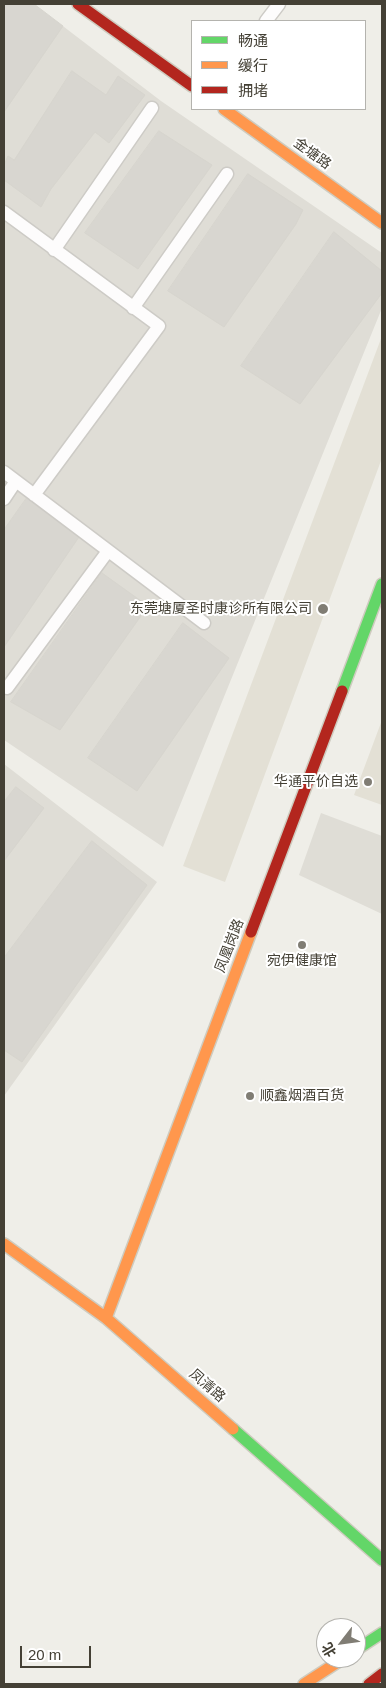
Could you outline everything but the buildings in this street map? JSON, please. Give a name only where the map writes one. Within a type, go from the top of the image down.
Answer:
[{"type":"street","points":[[78,4],[191,85]]},
{"type":"street","name":"金塘路","points":[[225,110],[382,223]]},
{"type":"street","name":"凤凰岗路","points":[[106,1318],[382,584]]},
{"type":"street","name":"凤清路","points":[[4,1244],[106,1318],[382,1560]]},
{"type":"street","points":[[366,1643],[382,1633]]},
{"type":"street","points":[[304,1684],[329,1668]]},
{"type":"street","points":[[369,1684],[382,1674]]},
{"type":"lane","points":[[267,20],[279,4]]},
{"type":"lane","points":[[54,250],[152,108]]},
{"type":"lane","points":[[132,308],[227,174]]},
{"type":"lane","points":[[4,212],[159,326],[34,495]]},
{"type":"lane","points":[[4,472],[204,623]]},
{"type":"lane","points":[[4,499],[16,481]]},
{"type":"lane","points":[[7,688],[108,551]]},
{"type":"shaded area","points":[[4,4],[34,4],[161,101],[382,253],[382,308],[163,847],[4,740]]},
{"type":"shaded area","points":[[382,336],[382,458],[225,882],[183,866]]},
{"type":"shaded area","points":[[382,720],[382,805],[354,795]]},
{"type":"shaded area","points":[[4,764],[157,882],[4,1096]]},
{"type":"shaded area","points":[[321,813],[382,836],[382,914],[299,875]]},
{"type":"traffic: fast","points":[[342,691],[382,584]]},
{"type":"traffic: fast","points":[[233,1429],[382,1560]]},
{"type":"traffic: fast","points":[[366,1643],[382,1633]]},
{"type":"traffic: slow","points":[[225,110],[382,223]]},
{"type":"traffic: slow","points":[[106,1318],[251,932]]},
{"type":"traffic: slow","points":[[4,1244],[106,1318],[233,1429]]},
{"type":"traffic: slow","points":[[304,1684],[329,1668]]},
{"type":"traffic: jam","points":[[78,4],[191,85]]},
{"type":"traffic: jam","points":[[251,932],[342,691]]},
{"type":"traffic: jam","points":[[369,1684],[382,1674]]},
{"type":"place","name":"东莞塘厦圣时康诊所有限公司","points":[[323,609]]},
{"type":"place","name":"华通平价自选","points":[[368,782]]},
{"type":"place","name":"宛伊健康馆","points":[[302,945]]},
{"type":"place","name":"顺鑫烟酒百货","points":[[250,1096]]}]
